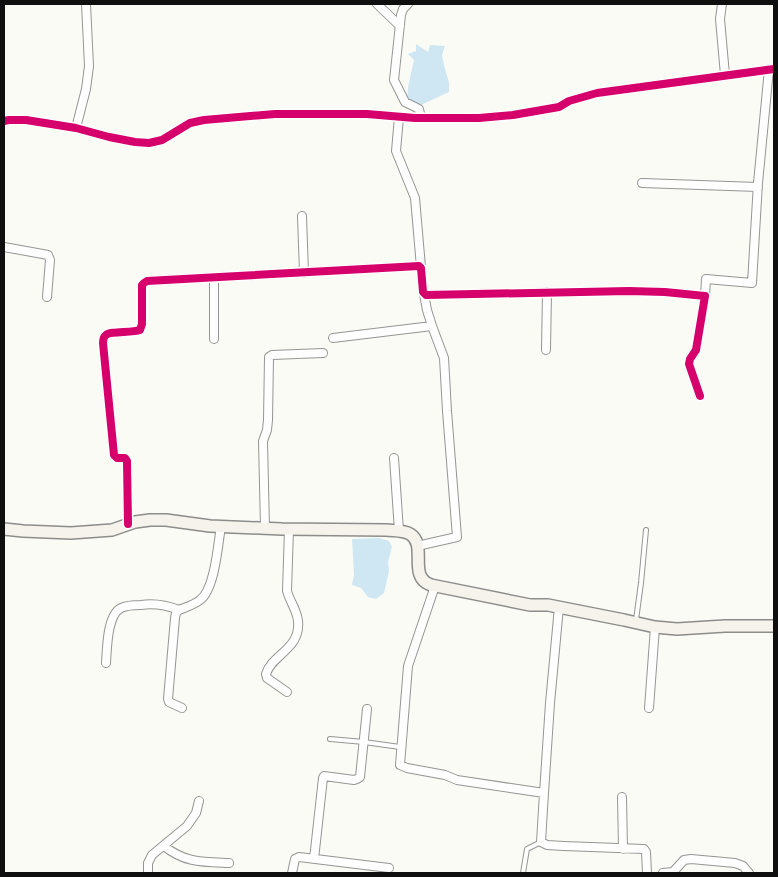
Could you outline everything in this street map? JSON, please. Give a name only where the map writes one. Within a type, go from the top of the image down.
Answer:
[{"type":"main road","points":[[4,529],[71,533],[112,530],[128,524],[150,520],[166,520],[221,526],[399,531],[415,538],[420,573],[422,580],[426,584],[530,605],[559,607],[655,627],[677,629],[725,626],[774,626]]},
{"type":"street","points":[[76,128],[86,89],[89,66],[86,4]]},
{"type":"street","points":[[377,4],[400,26]]},
{"type":"street","points":[[408,4],[402,11],[394,80],[405,102],[419,109],[421,118]]},
{"type":"street","points":[[722,4],[720,19],[725,75]]},
{"type":"street","points":[[4,118],[76,128],[109,137],[149,143],[162,140],[190,123],[204,120],[275,114],[367,114],[421,118],[478,118],[513,115],[559,107],[569,101],[598,93],[772,69],[758,187],[752,283],[706,279],[698,341],[689,364],[700,396]]},
{"type":"street","points":[[399,117],[396,151],[415,198],[424,294],[427,310],[444,358],[457,537],[417,546]]},
{"type":"street","points":[[642,183],[758,187]]},
{"type":"street","points":[[302,216],[304,273]]},
{"type":"street","points":[[4,247],[48,256],[50,260],[47,297]]},
{"type":"street","points":[[128,524],[127,461],[125,458],[117,458],[114,455],[103,348],[104,337],[109,333],[140,330],[142,324],[142,285],[144,283],[214,277],[420,267]]},
{"type":"street","points":[[214,277],[214,339]]},
{"type":"street","points":[[424,294],[629,291],[705,296]]},
{"type":"street","points":[[546,350],[547,292]]},
{"type":"street","points":[[333,338],[432,326]]},
{"type":"street","points":[[265,528],[263,441],[268,420],[269,357],[323,353]]},
{"type":"street","points":[[394,458],[399,531]]},
{"type":"street","points":[[182,708],[168,702],[176,613],[202,599],[207,593],[214,572],[221,526]]},
{"type":"street","points":[[287,692],[267,678],[266,674],[270,665],[290,646],[298,631],[296,614],[287,591],[289,529]]},
{"type":"street","points":[[435,586],[408,666],[400,765],[445,775],[457,780],[544,793]]},
{"type":"street","points":[[106,663],[111,624],[120,608],[151,604],[163,605],[179,610]]},
{"type":"street","points":[[559,607],[550,703],[541,842],[547,845],[645,850],[647,873]]},
{"type":"street","points":[[648,708],[655,627]]},
{"type":"street","points":[[314,859],[323,778],[324,776],[354,780],[360,777],[367,709]]},
{"type":"street","points":[[622,797],[624,848]]},
{"type":"street","points":[[148,873],[148,866],[152,855],[187,826],[196,813],[199,801]]},
{"type":"street","points":[[164,846],[171,852],[186,859],[229,863]]},
{"type":"street","points":[[292,873],[294,861],[299,857],[389,868]]},
{"type":"street","points":[[664,873],[673,872],[684,860],[691,859],[735,864],[742,866],[749,873]]},
{"type":"lane","points":[[635,622],[646,530]]},
{"type":"lane","points":[[330,738],[400,747]]},
{"type":"lane","points":[[523,873],[527,849],[541,842]]},
{"type":"water","points":[[416,44],[428,52],[430,45],[445,46],[442,55],[449,82],[449,92],[421,105],[410,104],[407,101],[414,60],[408,54],[416,51]]},
{"type":"water","points":[[379,538],[389,541],[392,547],[384,593],[376,599],[368,597],[361,588],[352,585],[354,575],[352,539]]},
{"type":"cycle path","points":[[4,121],[26,120],[76,128],[135,142],[149,143],[162,140],[190,123],[204,120],[275,114],[367,114],[415,118],[479,118],[513,115],[559,107],[569,101],[597,93],[774,69]]},
{"type":"cycle path","points":[[128,524],[127,461],[125,458],[117,458],[114,455],[103,341],[104,337],[108,334],[140,330],[142,324],[142,285],[147,281],[419,266],[421,268],[423,292],[426,295],[629,291],[705,296],[696,350],[689,364],[700,396]]}]
